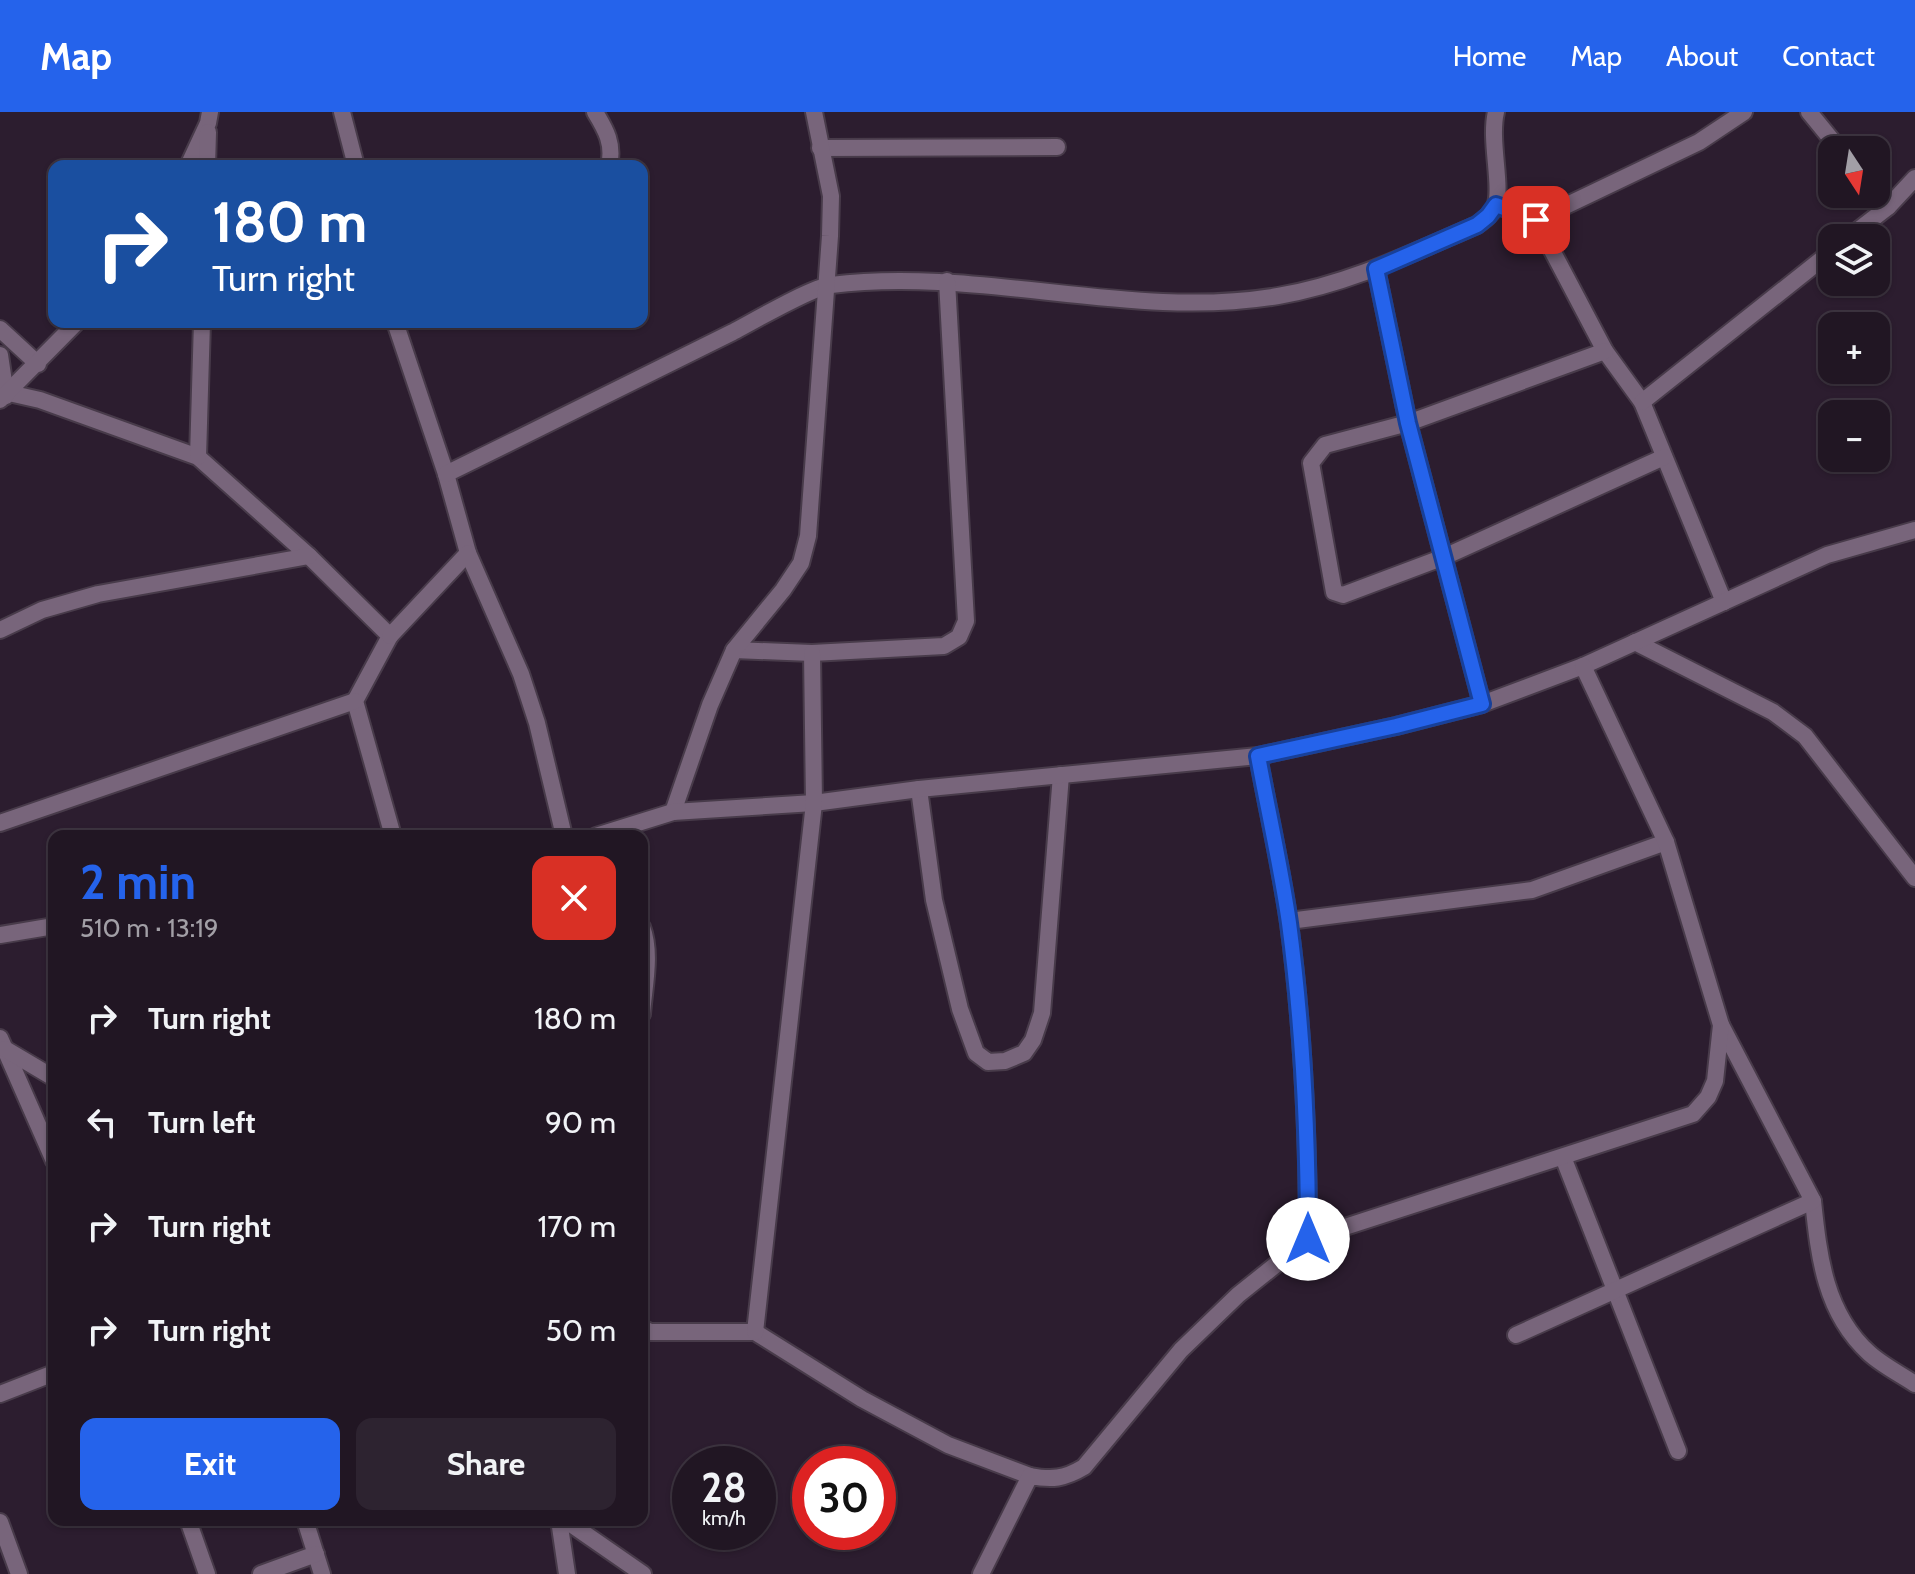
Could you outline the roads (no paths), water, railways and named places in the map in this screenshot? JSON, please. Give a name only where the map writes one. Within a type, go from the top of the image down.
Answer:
[{"type":"street","points":[[342,112],[354,160]]},
{"type":"street","points":[[595,112],[609,135],[610,160]]},
{"type":"street","points":[[673,812],[710,705],[734,650],[801,563],[808,536],[828,285],[831,196],[814,112]]},
{"type":"street","points":[[446,474],[828,285],[947,281],[1086,296],[1199,301],[1277,296],[1328,285],[1376,269],[1477,225],[1488,216],[1496,205],[1492,149],[1496,112]]},
{"type":"street","points":[[1536,220],[1699,142],[1744,112]]},
{"type":"street","points":[[1809,112],[1829,136]]},
{"type":"street","points":[[191,160],[209,118]]},
{"type":"street","points":[[207,160],[209,118]]},
{"type":"street","points":[[820,148],[1057,147]]},
{"type":"street","points":[[1890,205],[1915,178]]},
{"type":"street","points":[[1496,205],[1536,220],[1605,351],[1642,402],[1724,602]]},
{"type":"street","points":[[1866,224],[1887,208]]},
{"type":"street","points":[[1642,402],[1818,262]]},
{"type":"street","points":[[1376,269],[1408,423],[1482,704]]},
{"type":"street","points":[[734,650],[812,653],[944,646],[959,637],[966,621],[947,281]]},
{"type":"street","points":[[5,396],[72,328]]},
{"type":"street","points":[[198,457],[202,328]]},
{"type":"street","points":[[397,328],[446,474],[468,553],[525,686],[563,830]]},
{"type":"street","points":[[0,329],[37,366],[40,400]]},
{"type":"street","points":[[1605,351],[1408,423],[1325,445],[1314,455],[1311,463],[1334,592],[1343,595],[1444,557],[1664,457]]},
{"type":"street","points":[[0,355],[5,396]]},
{"type":"street","points":[[5,396],[40,400],[198,457],[309,556],[390,636]]},
{"type":"street","points":[[615,830],[673,812],[814,803],[919,789],[1258,756],[1396,726],[1482,704],[1583,666],[1827,555],[1915,530]]},
{"type":"street","points":[[0,823],[355,701],[390,636],[468,553]]},
{"type":"street","points":[[0,630],[42,610],[98,594],[309,556]]},
{"type":"street","points":[[1635,642],[1773,712],[1805,736],[1915,878]]},
{"type":"street","points":[[755,1332],[814,803],[812,653]]},
{"type":"street","points":[[1583,666],[1666,842],[1721,1025],[1813,1201],[1825,1285],[1847,1329],[1870,1354],[1915,1384]]},
{"type":"street","points":[[355,701],[391,830]]},
{"type":"street","points":[[1258,756],[1289,921],[1304,1063],[1308,1239]]},
{"type":"street","points":[[919,789],[934,900],[960,1009],[976,1053],[988,1062],[1005,1061],[1024,1053],[1033,1040],[1042,1013],[1061,775]]},
{"type":"street","points":[[1289,921],[1532,890],[1666,842]]},
{"type":"street","points":[[0,935],[48,927]]},
{"type":"street","points":[[648,1331],[755,1332],[862,1399],[948,1445],[1030,1476],[1052,1480],[1067,1477],[1084,1467],[1181,1350],[1238,1295],[1308,1239],[1693,1114],[1708,1097],[1715,1081],[1721,1025]]},
{"type":"street","points":[[2,1043],[48,1074]]},
{"type":"street","points":[[2,1043],[48,1147]]},
{"type":"street","points":[[1563,1157],[1678,1451]]},
{"type":"street","points":[[1516,1335],[1813,1201]]},
{"type":"street","points":[[0,1394],[48,1375]]},
{"type":"street","points":[[981,1574],[1030,1476]]},
{"type":"street","points":[[0,1522],[19,1574]]},
{"type":"street","points":[[190,1526],[207,1574]]},
{"type":"street","points":[[307,1526],[322,1574]]},
{"type":"street","points":[[563,1526],[567,1574]]},
{"type":"street","points":[[571,1526],[643,1574]]},
{"type":"street","points":[[261,1574],[316,1554]]}]
